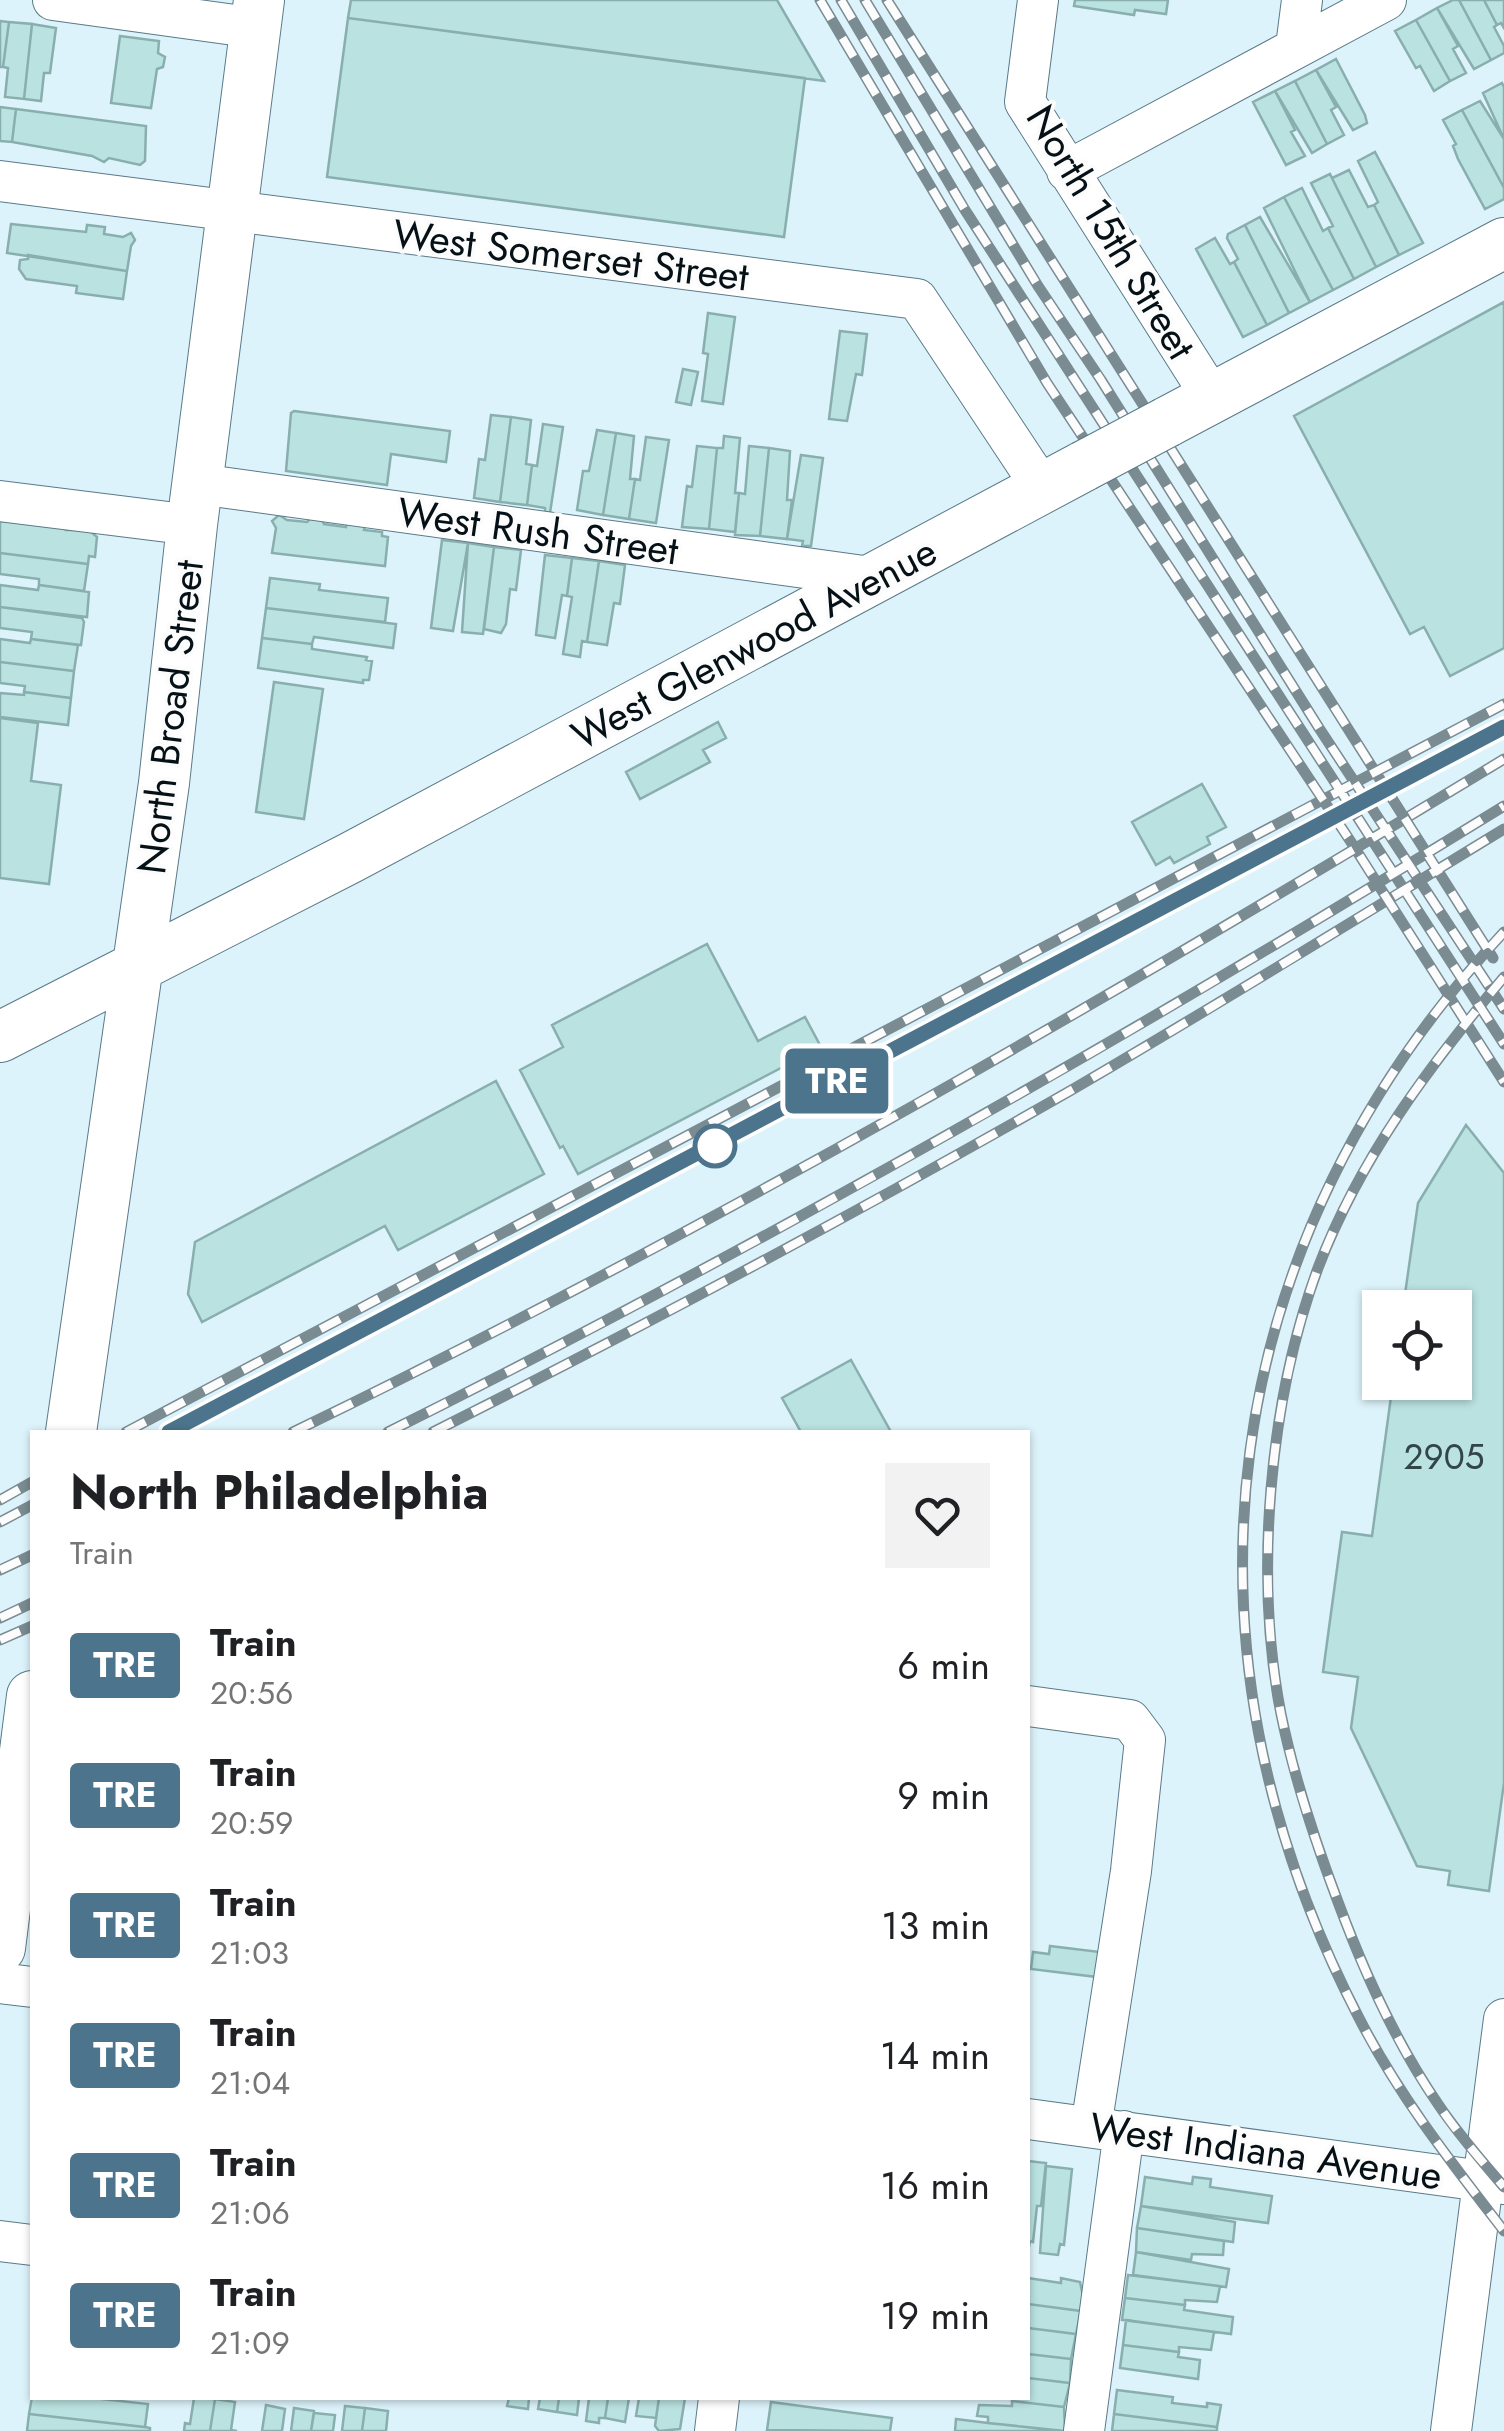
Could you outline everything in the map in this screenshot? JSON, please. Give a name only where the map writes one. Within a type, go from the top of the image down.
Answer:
[{"type":"main road","name":"North Broad Street","points":[[71,1430],[140,966],[258,14]]},
{"type":"main road","name":"West Glenwood Avenue","points":[[0,1037],[878,578],[1504,243]]},
{"type":"main road","points":[[0,1948],[30,1712]]},
{"type":"street","points":[[53,0],[258,14]]},
{"type":"street","name":"North 15th Street","points":[[1038,0],[1026,102],[1213,399]]},
{"type":"street","points":[[1296,46],[1302,0]]},
{"type":"street","points":[[1066,171],[1386,0]]},
{"type":"street","name":"West Somerset Street","points":[[0,181],[917,299],[1063,477]]},
{"type":"street","name":"West Rush Street","points":[[0,502],[195,504],[878,578]]},
{"type":"street","points":[[1030,1706],[1130,1720],[1144,1740],[1084,2431]]},
{"type":"street","points":[[0,1983],[30,1987]]},
{"type":"street","points":[[1452,2431],[1494,2183],[1504,2019]]},
{"type":"street","name":"West Indiana Avenue","points":[[1030,2118],[1494,2183]]},
{"type":"street","points":[[0,2241],[30,2245]]},
{"type":"street","points":[[715,2431],[719,2400]]},
{"type":"building","points":[[351,0],[777,0],[824,81],[348,18]]},
{"type":"building","points":[[1075,0],[1168,0],[1166,14],[1135,10],[1134,15],[1074,6]]},
{"type":"building","points":[[1459,0],[1491,60],[1474,69],[1437,8]]},
{"type":"building","points":[[1459,0],[1484,0],[1497,25],[1494,27],[1504,53],[1491,60]]},
{"type":"building","points":[[1484,0],[1504,0],[1504,28],[1501,23],[1497,25]]},
{"type":"building","points":[[1437,8],[1458,46],[1453,49],[1466,73],[1450,81],[1416,20]]},
{"type":"building","points":[[348,18],[805,78],[784,237],[327,177]]},
{"type":"building","points":[[1416,20],[1450,81],[1434,91],[1395,31]]},
{"type":"building","points":[[0,21],[9,22],[3,67],[0,67]]},
{"type":"building","points":[[9,22],[32,24],[24,99],[5,97],[8,68],[3,67]]},
{"type":"building","points":[[32,24],[56,28],[50,73],[44,73],[41,101],[24,99]]},
{"type":"building","points":[[120,36],[159,41],[158,53],[165,57],[163,67],[157,69],[151,108],[111,103]]},
{"type":"building","points":[[1336,59],[1367,123],[1353,130],[1316,70]]},
{"type":"building","points":[[1316,70],[1336,107],[1331,110],[1344,135],[1327,144],[1295,81]]},
{"type":"building","points":[[1295,81],[1327,144],[1312,153],[1275,91]]},
{"type":"building","points":[[1502,83],[1504,87],[1504,139],[1483,93]]},
{"type":"building","points":[[1275,91],[1305,156],[1286,165],[1253,102]]},
{"type":"building","points":[[1480,101],[1504,139],[1504,188],[1462,110]]},
{"type":"building","points":[[0,107],[16,109],[12,142],[0,141]]},
{"type":"building","points":[[16,109],[146,126],[145,161],[140,165],[109,158],[104,162],[92,156],[12,142]]},
{"type":"building","points":[[1462,110],[1504,188],[1504,199],[1485,209],[1458,159],[1453,146],[1456,144],[1443,120]]},
{"type":"building","points":[[1375,152],[1423,243],[1399,255],[1358,161]]},
{"type":"building","points":[[1349,170],[1368,207],[1374,205],[1399,255],[1376,267],[1332,178]]},
{"type":"building","points":[[1330,174],[1376,267],[1354,279],[1311,183]]},
{"type":"building","points":[[1302,188],[1323,231],[1328,228],[1354,279],[1333,290],[1284,197]]},
{"type":"building","points":[[1284,197],[1333,290],[1310,302],[1264,208]]},
{"type":"building","points":[[1260,217],[1310,302],[1289,313],[1245,225]]},
{"type":"building","points":[[11,224],[86,232],[87,225],[105,227],[104,234],[123,237],[131,233],[135,240],[127,271],[7,253]]},
{"type":"building","points":[[1245,225],[1289,313],[1267,325],[1234,262],[1238,259],[1227,238]]},
{"type":"building","points":[[1215,238],[1230,264],[1234,262],[1267,325],[1243,337],[1196,249]]},
{"type":"building","points":[[28,255],[127,271],[123,299],[76,293],[77,286],[26,279],[19,269],[20,260],[28,259]]},
{"type":"building","points":[[1504,302],[1504,648],[1450,676],[1424,627],[1410,634],[1294,416]]},
{"type":"building","points":[[708,313],[735,317],[723,404],[702,401]]},
{"type":"building","points":[[840,331],[867,334],[862,375],[856,374],[847,421],[829,419]]},
{"type":"building","points":[[683,369],[698,372],[691,405],[676,402]]},
{"type":"building","points":[[294,411],[450,431],[446,462],[391,454],[387,485],[286,471]]},
{"type":"building","points":[[491,415],[511,417],[500,502],[474,498],[479,459],[485,460]]},
{"type":"building","points":[[511,417],[531,420],[526,464],[532,465],[527,505],[500,502]]},
{"type":"building","points":[[543,424],[563,427],[550,513],[545,508],[527,505]]},
{"type":"building","points":[[597,430],[616,433],[603,515],[577,510],[583,471],[589,471]]},
{"type":"building","points":[[616,433],[634,436],[630,479],[635,479],[629,519],[603,515]]},
{"type":"building","points":[[724,436],[740,438],[735,532],[709,529],[717,448],[723,448]]},
{"type":"building","points":[[646,437],[669,440],[656,523],[629,519]]},
{"type":"building","points":[[697,446],[717,448],[709,529],[682,527]]},
{"type":"building","points":[[749,446],[769,448],[760,536],[735,535],[739,493],[745,494]]},
{"type":"building","points":[[769,448],[790,451],[787,500],[792,500],[787,539],[760,536]]},
{"type":"building","points":[[801,455],[823,458],[811,546],[787,539]]},
{"type":"building","points":[[279,515],[307,522],[320,517],[324,524],[346,527],[347,521],[366,523],[364,530],[382,532],[382,536],[388,537],[385,566],[272,553],[276,528],[272,521]]},
{"type":"building","points":[[0,521],[67,523],[66,530],[89,530],[97,537],[95,557],[89,556],[88,564],[0,553]]},
{"type":"building","points":[[442,540],[468,543],[453,631],[431,628]]},
{"type":"building","points":[[468,543],[494,547],[483,634],[462,632]]},
{"type":"building","points":[[494,547],[521,550],[516,590],[510,589],[506,624],[501,633],[484,629]]},
{"type":"building","points":[[0,553],[88,564],[84,591],[39,585],[39,579],[0,574]]},
{"type":"building","points":[[545,555],[572,558],[567,596],[562,595],[555,638],[536,635]]},
{"type":"building","points":[[572,558],[599,561],[587,642],[582,641],[580,657],[563,654],[572,597],[567,596]]},
{"type":"building","points":[[599,561],[625,565],[620,604],[614,603],[607,645],[587,642]]},
{"type":"building","points":[[270,578],[320,584],[319,590],[388,598],[385,622],[266,608]]},
{"type":"building","points":[[0,585],[38,590],[39,585],[89,592],[87,617],[0,607]]},
{"type":"building","points":[[0,607],[82,618],[81,645],[31,639],[32,632],[0,628]]},
{"type":"building","points":[[266,608],[396,624],[393,648],[314,637],[312,644],[262,638]]},
{"type":"building","points":[[262,638],[367,657],[372,661],[369,680],[363,683],[258,668]]},
{"type":"building","points":[[0,639],[78,645],[74,671],[0,662]]},
{"type":"building","points":[[0,662],[74,671],[71,698],[24,692],[25,686],[0,683]]},
{"type":"building","points":[[274,682],[323,689],[304,819],[256,812]]},
{"type":"building","points":[[0,693],[71,698],[68,725],[0,717]]},
{"type":"building","points":[[0,718],[38,723],[31,781],[61,785],[49,884],[0,878]]},
{"type":"building","points":[[718,722],[726,738],[703,750],[710,762],[640,799],[626,772]]},
{"type":"building","points":[[1202,784],[1226,827],[1207,837],[1210,844],[1174,863],[1170,857],[1156,865],[1132,822]]},
{"type":"building","points":[[707,944],[758,1041],[805,1017],[821,1047],[578,1174],[563,1146],[560,1148],[520,1070],[563,1047],[552,1025]]},
{"type":"building","points":[[496,1081],[544,1174],[398,1250],[385,1226],[202,1322],[188,1294],[195,1242]]},
{"type":"building","points":[[1466,1125],[1504,1173],[1504,1783],[1489,1891],[1448,1885],[1450,1871],[1417,1866],[1351,1728],[1358,1677],[1323,1672],[1342,1532],[1372,1536],[1391,1400],[1472,1400],[1472,1290],[1406,1290],[1418,1203]]},
{"type":"building","points":[[851,1360],[890,1430],[800,1430],[782,1398]]},
{"type":"building","points":[[1050,1946],[1100,1952],[1097,1977],[1031,1969],[1033,1952],[1049,1954]]},
{"type":"building","points":[[1030,2161],[1046,2163],[1033,2242],[1030,2241]]},
{"type":"building","points":[[1046,2166],[1072,2169],[1064,2245],[1060,2244],[1058,2255],[1040,2253]]},
{"type":"building","points":[[1145,2177],[1192,2184],[1193,2177],[1211,2179],[1210,2187],[1272,2196],[1268,2223],[1141,2206]]},
{"type":"building","points":[[1141,2206],[1235,2222],[1233,2242],[1137,2228]]},
{"type":"building","points":[[1137,2228],[1224,2241],[1223,2255],[1192,2254],[1191,2260],[1136,2252]]},
{"type":"building","points":[[1136,2252],[1229,2269],[1226,2287],[1133,2275]]},
{"type":"building","points":[[1128,2275],[1220,2286],[1217,2302],[1185,2300],[1185,2305],[1125,2298]]},
{"type":"building","points":[[1030,2278],[1080,2282],[1081,2311],[1030,2304]]},
{"type":"building","points":[[1125,2298],[1185,2305],[1184,2310],[1233,2317],[1231,2334],[1122,2320]]},
{"type":"building","points":[[1030,2304],[1081,2311],[1076,2334],[1030,2328]]},
{"type":"building","points":[[1126,2320],[1214,2332],[1211,2350],[1179,2347],[1179,2352],[1123,2345]]},
{"type":"building","points":[[1030,2328],[1076,2334],[1071,2359],[1030,2354]]},
{"type":"building","points":[[1123,2345],[1179,2352],[1178,2357],[1200,2360],[1198,2379],[1120,2368]]},
{"type":"building","points":[[1030,2354],[1071,2359],[1070,2383],[1030,2378]]},
{"type":"building","points":[[1030,2378],[1070,2383],[1064,2407],[1012,2401],[1030,2400]]},
{"type":"building","points":[[1117,2390],[1173,2397],[1172,2403],[1221,2405],[1217,2427],[1114,2414]]},
{"type":"building","points":[[31,2400],[148,2404],[145,2427],[29,2414]]},
{"type":"building","points":[[194,2400],[215,2400],[210,2431],[184,2431],[185,2423],[190,2424]]},
{"type":"building","points":[[215,2400],[235,2402],[231,2430],[237,2431],[210,2431]]},
{"type":"building","points":[[508,2400],[529,2400],[528,2409],[507,2406]]},
{"type":"building","points":[[540,2400],[559,2400],[557,2412],[538,2409]]},
{"type":"building","points":[[559,2400],[579,2400],[577,2415],[557,2412]]},
{"type":"building","points":[[589,2400],[608,2400],[605,2418],[599,2418],[599,2423],[586,2421]]},
{"type":"building","points":[[608,2400],[629,2400],[625,2422],[605,2418]]},
{"type":"building","points":[[639,2400],[659,2400],[656,2418],[636,2416]]},
{"type":"building","points":[[659,2400],[685,2400],[680,2429],[659,2431],[655,2426]]},
{"type":"building","points":[[1012,2401],[1064,2407],[1065,2431],[988,2423],[988,2417],[977,2416],[979,2405],[1012,2406]]},
{"type":"building","points":[[771,2402],[892,2418],[890,2431],[767,2430]]},
{"type":"building","points":[[266,2405],[285,2409],[282,2431],[262,2431]]},
{"type":"building","points":[[345,2406],[365,2408],[362,2431],[342,2431]]},
{"type":"building","points":[[294,2408],[314,2411],[311,2431],[291,2431]]},
{"type":"building","points":[[365,2408],[388,2411],[386,2431],[362,2431]]},
{"type":"building","points":[[314,2413],[335,2415],[333,2431],[311,2431]]},
{"type":"building","points":[[29,2414],[145,2427],[150,2431],[27,2431]]},
{"type":"building","points":[[1114,2414],[1217,2427],[1217,2431],[1112,2431]]},
{"type":"building","points":[[956,2419],[988,2423],[1062,2431],[955,2431]]},
{"type":"railway","points":[[820,0],[1047,383],[1351,842],[1504,1082]]},
{"type":"railway","points":[[841,0],[965,210],[1504,1044]]},
{"type":"railway","points":[[865,0],[1038,286],[1319,728],[1504,1009]]},
{"type":"railway","points":[[887,0],[1493,958]]},
{"type":"railway","points":[[130,1430],[1504,704]]},
{"type":"railway","points":[[172,1430],[1504,727]]},
{"type":"railway","points":[[297,1430],[755,1194],[1207,937],[1504,759]]},
{"type":"railway","points":[[392,1430],[672,1286],[953,1132],[1230,972],[1504,806]]},
{"type":"railway","points":[[437,1430],[756,1264],[996,1133],[1504,829]]},
{"type":"railway","points":[[1504,932],[1407,1052],[1332,1180],[1280,1313],[1250,1451],[1243,1591],[1259,1734],[1297,1876],[1375,2047],[1427,2128],[1504,2231]]},
{"type":"railway","points":[[1504,977],[1399,1115],[1354,1189],[1318,1268],[1288,1374],[1271,1489],[1268,1547],[1268,1605],[1281,1714],[1329,1879],[1370,1981],[1408,2057],[1454,2126],[1504,2187]]},
{"type":"railway","points":[[0,1500],[30,1483]]},
{"type":"railway","points":[[0,1522],[30,1506]]},
{"type":"railway","points":[[0,1570],[30,1556]]},
{"type":"railway","points":[[0,1618],[30,1604]]},
{"type":"railway","points":[[0,1640],[30,1627]]},
{"type":"train","name":"TRE","points":[[173,1430],[1504,727]]}]
